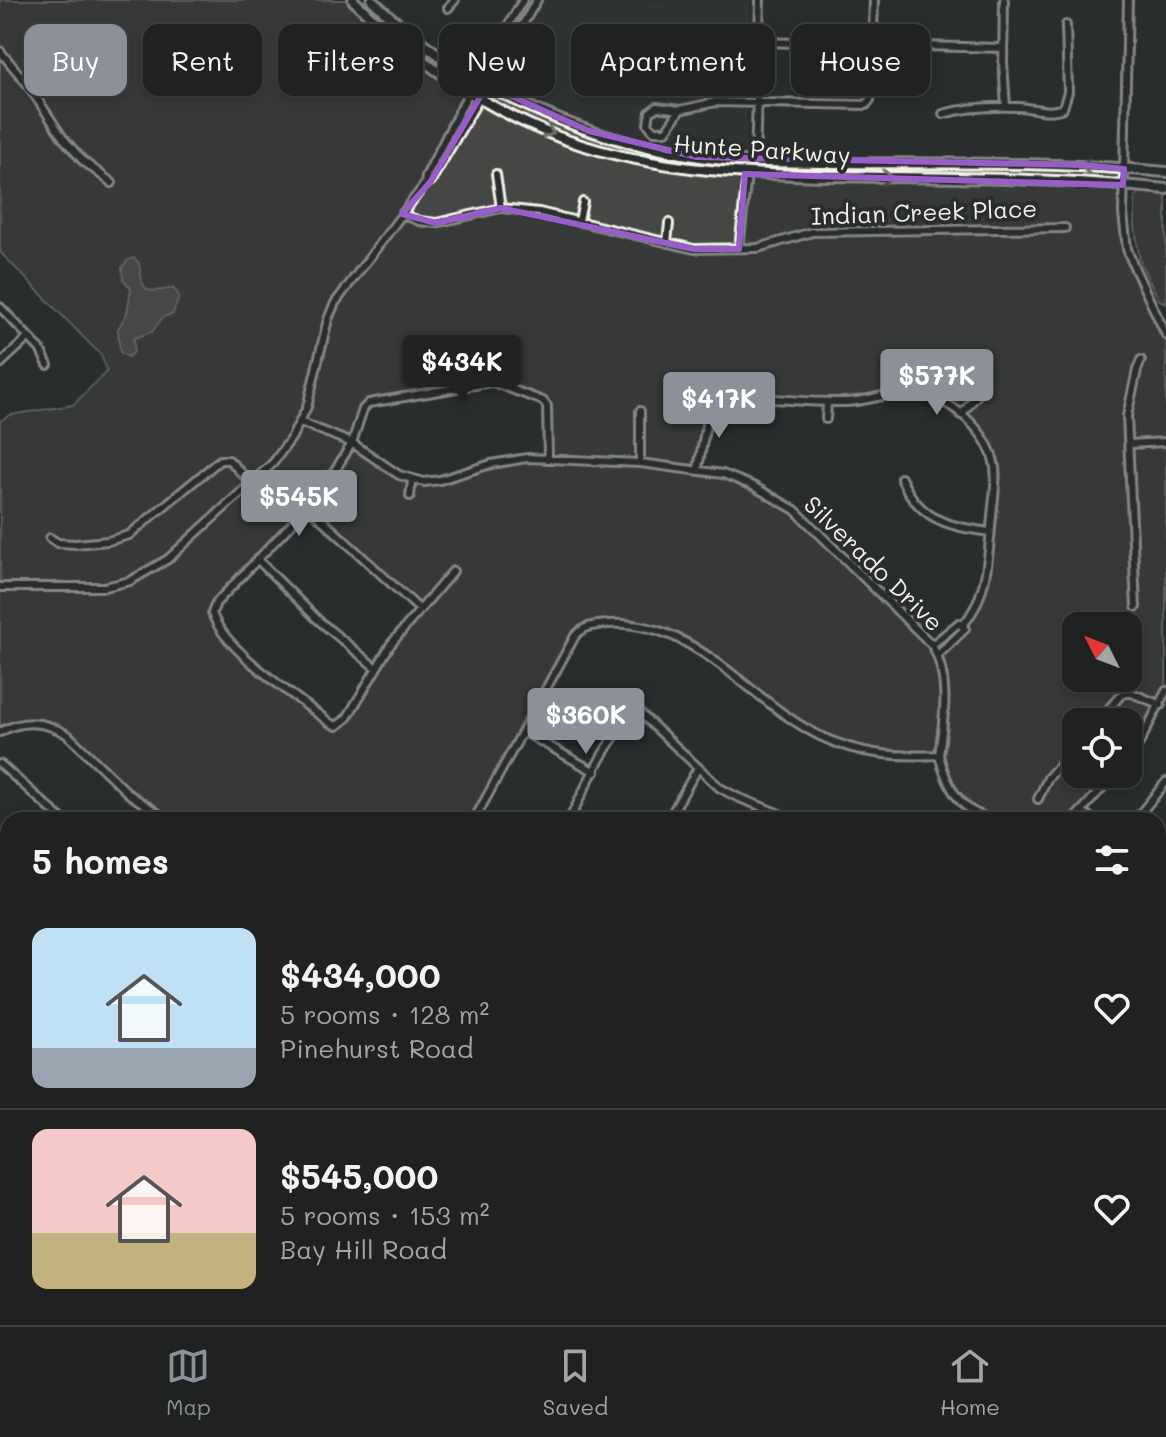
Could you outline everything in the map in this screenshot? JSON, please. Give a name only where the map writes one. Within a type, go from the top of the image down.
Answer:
[{"type":"main road","name":"Hunte Parkway","points":[[353,0],[402,45],[439,71]]},
{"type":"main road","name":"Hunte Parkway","points":[[372,0],[408,33],[439,54]]},
{"type":"main road","name":"Hunte Parkway","points":[[476,96],[564,139],[677,167],[747,174],[971,178],[1166,189]]},
{"type":"main road","name":"Hunte Parkway","points":[[509,96],[550,117],[623,142],[697,157],[755,161],[1084,165],[1166,172]]},
{"type":"street","points":[[448,8],[455,0]]},
{"type":"street","points":[[509,24],[523,0]]},
{"type":"street","points":[[523,24],[537,0]]},
{"type":"street","points":[[759,24],[760,0]]},
{"type":"street","points":[[873,24],[874,0]]},
{"type":"street","points":[[1004,0],[1006,107]]},
{"type":"street","points":[[1128,0],[1123,185],[1127,249],[1166,335]]},
{"type":"street","points":[[943,114],[965,109],[1006,107],[1052,111],[1063,108],[1068,92],[1066,25]]},
{"type":"street","points":[[930,47],[1003,48]]},
{"type":"street","points":[[0,51],[28,85],[63,138],[83,161],[112,183]]},
{"type":"street","points":[[425,184],[426,176],[467,96]]},
{"type":"street","points":[[755,161],[758,96]]},
{"type":"street","points":[[680,110],[666,131],[654,131],[648,124],[650,112],[657,107],[680,110],[716,102],[866,105],[870,96]]},
{"type":"street","points":[[0,587],[81,589],[130,581],[168,559],[283,451],[307,407],[328,319],[335,303],[425,184],[431,181],[479,98]]},
{"type":"street","points":[[402,214],[419,221],[436,223],[501,208],[496,174]]},
{"type":"street","points":[[739,249],[747,174]]},
{"type":"street","points":[[579,221],[583,202]]},
{"type":"street","name":"Indian Creek Place","points":[[501,208],[553,215],[694,249],[758,248],[812,232],[1065,228]]},
{"type":"street","points":[[667,243],[669,223]]},
{"type":"street","points":[[0,307],[40,349],[48,365]]},
{"type":"street","points":[[1158,316],[1166,312]]},
{"type":"street","points":[[0,364],[28,338]]},
{"type":"street","points":[[1136,607],[1127,416],[1141,360]]},
{"type":"street","points":[[453,571],[391,644],[347,718],[337,726],[241,654],[215,623],[212,613],[216,603],[334,476],[352,443],[363,409],[369,403],[492,382],[543,401],[547,406],[548,457]]},
{"type":"street","points":[[961,415],[982,389]]},
{"type":"street","points":[[698,468],[709,409],[714,401],[722,398],[857,402],[914,392],[941,401],[961,415],[986,441],[995,468],[981,595],[962,626]]},
{"type":"street","points":[[826,419],[827,402]]},
{"type":"street","points":[[640,411],[640,463]]},
{"type":"street","points":[[300,422],[352,443],[399,475],[412,480],[410,496]]},
{"type":"street","points":[[1129,444],[1166,442]]},
{"type":"street","name":"Silverado Drive","points":[[412,480],[440,480],[491,464],[548,457],[640,463],[698,468],[734,478],[795,510],[932,645],[944,687],[939,755],[955,793],[971,812]]},
{"type":"street","points":[[50,538],[58,543],[76,544],[129,535],[220,460],[229,460],[251,483]]},
{"type":"street","points":[[901,478],[910,496],[931,516],[952,526],[990,532]]},
{"type":"street","points":[[308,507],[419,609]]},
{"type":"street","points":[[257,559],[318,620],[376,668]]},
{"type":"street","points":[[932,645],[959,623],[965,629],[937,656]]},
{"type":"street","points":[[479,812],[578,633],[591,626],[624,624],[650,627],[695,647],[714,658],[791,720],[831,741],[894,757],[939,755]]},
{"type":"street","points":[[1142,736],[1166,691]]},
{"type":"street","points":[[1109,708],[1121,695],[1129,692],[1161,705]]},
{"type":"street","points":[[573,812],[612,741],[632,717],[641,714],[698,768],[732,795],[775,812]]},
{"type":"street","points":[[0,732],[27,723],[45,724],[57,729],[68,735],[129,794],[156,812]]},
{"type":"street","points":[[524,732],[595,772]]},
{"type":"street","points":[[1038,799],[1048,778],[1062,762]]},
{"type":"street","points":[[0,764],[54,812]]},
{"type":"street","points":[[673,812],[698,768]]},
{"type":"street","points":[[1142,812],[1166,782]]},
{"type":"street","points":[[1082,811],[1103,788]]},
{"type":"highlighted area","points":[[487,85],[589,131],[697,157],[1084,165],[1124,169],[1123,185],[745,174],[739,249],[694,249],[501,208],[436,223],[402,214],[431,181]]},
{"type":"shaded area","points":[[0,0],[364,0],[392,24],[278,24],[278,96],[423,96],[423,49],[439,61],[439,96],[497,96],[594,139],[683,160],[737,165],[1010,169],[1119,174],[1128,247],[1166,334],[1166,693],[1142,735],[1142,708],[1062,708],[1062,788],[1103,788],[1081,812],[979,812],[954,785],[942,754],[885,751],[830,736],[796,718],[691,640],[668,629],[643,623],[612,624],[581,631],[481,812],[163,812],[123,784],[62,728],[35,721],[0,733],[0,421],[10,415],[73,405],[107,371],[101,355],[0,252]],"holes":[[[494,382],[545,404],[548,457],[494,463],[425,482],[398,474],[352,443],[370,405]],[[915,390],[943,398],[983,431],[995,453],[999,475],[981,596],[962,628],[936,648],[925,632],[802,513],[753,484],[700,468],[714,407],[726,398],[856,401]],[[311,507],[421,609],[392,646],[341,723],[319,713],[277,682],[240,649],[214,613],[218,603]]]},
{"type":"shaded area","points":[[540,0],[750,0],[749,24],[571,24],[571,96],[747,96],[746,153],[710,153],[648,142],[601,129],[525,96],[555,96],[555,24],[528,24]]},
{"type":"shaded area","points":[[1141,191],[1166,195],[1166,303],[1159,300],[1140,262],[1135,197]]},
{"type":"shaded area","points":[[134,258],[139,263],[146,288],[155,291],[172,288],[179,297],[173,314],[163,317],[152,332],[134,338],[134,352],[128,357],[120,352],[118,329],[127,313],[131,288],[123,279],[122,267]]}]
